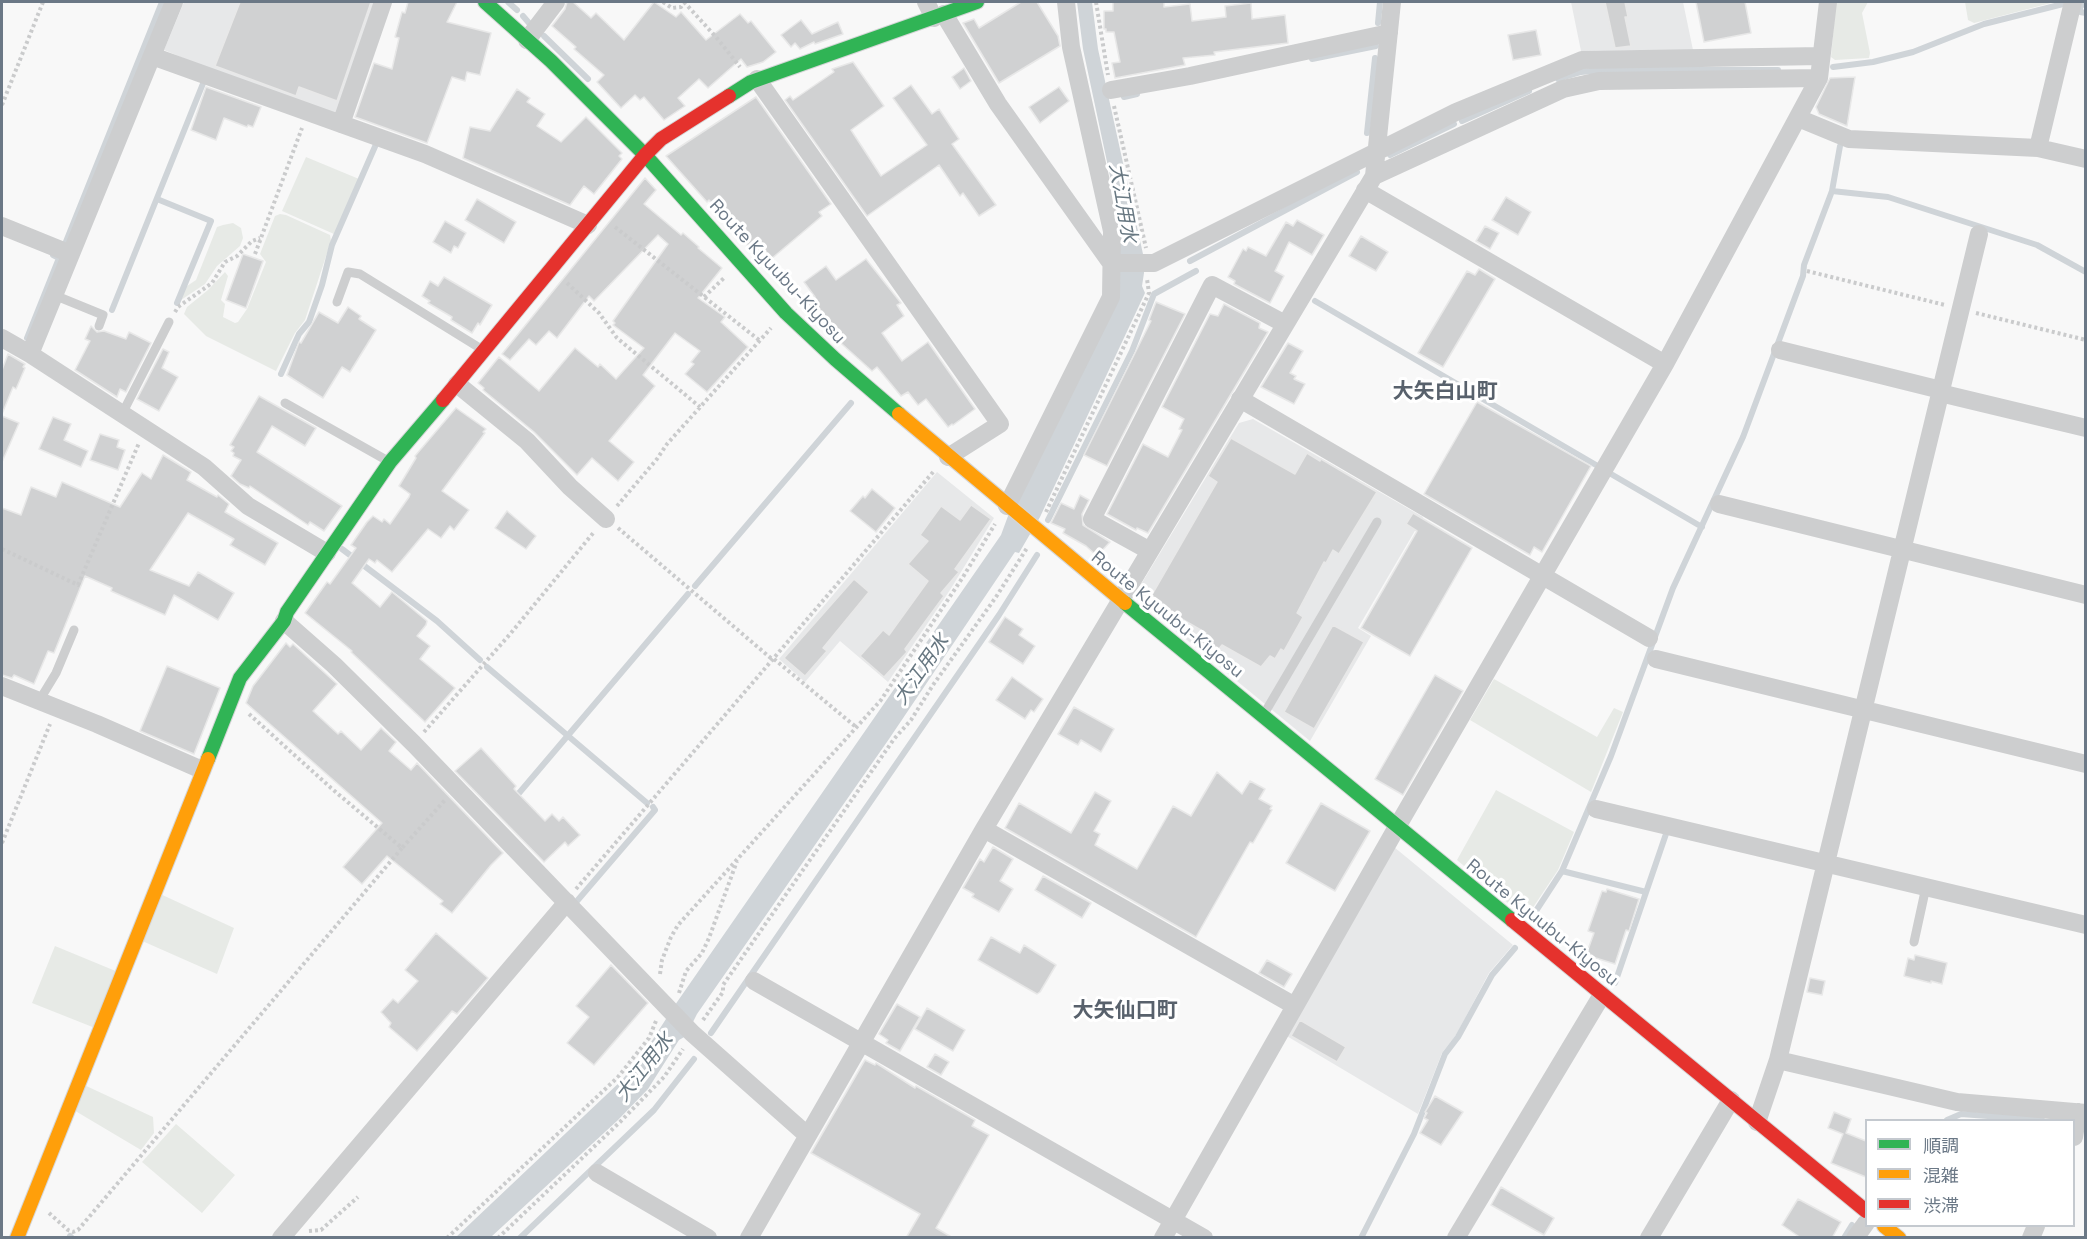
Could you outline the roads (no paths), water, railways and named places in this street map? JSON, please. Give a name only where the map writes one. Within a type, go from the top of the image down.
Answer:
[{"type":"main road","name":"Route Kyuubu-Kiyosu","points":[[485,2],[645,155],[786,313],[835,359],[947,457],[1865,1210]]},
{"type":"main road","points":[[17,1238],[240,678],[284,621],[287,612],[390,462],[486,351],[645,155],[662,140],[754,80],[977,2]]},
{"type":"main road","points":[[1885,1227],[1899,1238]]},
{"type":"street","points":[[30,354],[174,2]]},
{"type":"street","points":[[341,124],[383,2]]},
{"type":"street","points":[[527,40],[556,2]]},
{"type":"street","points":[[926,2],[939,16],[998,104],[1113,263]]},
{"type":"street","points":[[1008,507],[1111,297],[1112,231],[1071,47],[1066,2]]},
{"type":"street","points":[[749,1238],[984,829],[1370,183],[1376,150],[1392,2]]},
{"type":"street","points":[[1163,1238],[1665,364],[1798,118],[1819,78],[1828,2]]},
{"type":"street","points":[[2038,148],[2073,2]]},
{"type":"street","points":[[1111,90],[1190,76],[1389,33]]},
{"type":"street","points":[[152,56],[425,154],[592,219]]},
{"type":"street","points":[[1113,263],[1154,263],[1456,112],[1582,60],[1821,56]]},
{"type":"street","points":[[1370,183],[1563,89],[1599,81],[1819,78]]},
{"type":"street","points":[[754,80],[1000,424],[947,457]]},
{"type":"street","points":[[1798,118],[1849,139],[2038,148],[2085,159]]},
{"type":"street","points":[[1370,183],[1665,364]]},
{"type":"street","points":[[2,226],[71,254]]},
{"type":"street","points":[[1758,1122],[1778,1060],[1979,234]]},
{"type":"street","points":[[1150,551],[1092,519],[1212,285],[1285,324]]},
{"type":"street","points":[[2,338],[204,467],[248,506],[327,553]]},
{"type":"street","points":[[1780,350],[2085,428]]},
{"type":"street","points":[[458,384],[527,441],[570,487],[611,522]]},
{"type":"street","points":[[1240,399],[1649,638]]},
{"type":"street","points":[[1719,504],[2085,595]]},
{"type":"street","points":[[284,621],[334,665],[457,788],[692,1034],[807,1135]]},
{"type":"street","points":[[1656,659],[2085,764]]},
{"type":"street","points":[[2,687],[202,770]]},
{"type":"street","points":[[1596,809],[2085,925]]},
{"type":"street","points":[[984,829],[1295,1006]]},
{"type":"street","points":[[281,1238],[566,902]]},
{"type":"street","points":[[754,981],[1204,1238]]},
{"type":"street","points":[[1456,1238],[1602,995]]},
{"type":"street","points":[[1778,1060],[2039,1119]]},
{"type":"street","points":[[1649,1238],[1731,1100]]},
{"type":"street","points":[[597,1173],[708,1238]]},
{"type":"street","points":[[1855,1238],[1865,1223]]},
{"type":"lane","points":[[337,302],[348,272],[360,274],[486,351]]},
{"type":"lane","points":[[54,295],[104,315],[99,326]]},
{"type":"lane","points":[[122,414],[169,322]]},
{"type":"lane","points":[[285,403],[390,462]]},
{"type":"lane","points":[[1262,717],[1377,522]]},
{"type":"lane","points":[[39,701],[56,673],[74,630]]},
{"type":"lane","points":[[1914,942],[1926,887]]},
{"type":"water","name":"大江用水","points":[[1077,2],[1092,2],[1098,49],[1143,254],[1142,286],[1145,293],[1040,517],[1019,553],[1015,552],[889,739],[697,1014],[686,1036],[679,1040],[648,1089],[618,1120],[491,1237],[455,1238],[622,1080],[646,1050],[1001,535],[1015,497],[1116,298],[1117,239],[1123,237],[1083,49]]},
{"type":"waterway","points":[[65,244],[162,2]]},
{"type":"waterway","points":[[508,2],[517,10]]},
{"type":"waterway","points":[[1378,23],[1380,2]]},
{"type":"waterway","points":[[1833,67],[1873,62],[1913,52],[1984,24],[2063,4]]},
{"type":"waterway","points":[[2086,5],[2080,4],[2080,12],[2086,13]]},
{"type":"waterway","points":[[523,16],[529,23]]},
{"type":"waterway","points":[[544,36],[588,79]]},
{"type":"waterway","points":[[1312,59],[1376,46]]},
{"type":"waterway","points":[[1367,133],[1375,58]]},
{"type":"waterway","points":[[1558,79],[1581,72],[1602,70],[1778,70]]},
{"type":"waterway","points":[[112,310],[204,81]]},
{"type":"waterway","points":[[1462,121],[1529,91]]},
{"type":"waterway","points":[[1124,97],[1137,94]]},
{"type":"waterway","points":[[1390,155],[1454,124]]},
{"type":"waterway","points":[[281,374],[299,334],[309,322],[322,285],[332,245],[377,142]]},
{"type":"waterway","points":[[1840,146],[1832,191],[1888,197],[2037,245],[2086,272]]},
{"type":"waterway","points":[[1190,261],[1357,172]]},
{"type":"waterway","points":[[1532,917],[1562,871],[1611,756],[1673,588],[1743,437],[1832,191]]},
{"type":"waterway","points":[[157,199],[211,221],[177,303]]},
{"type":"waterway","points":[[27,338],[59,258],[53,255]]},
{"type":"waterway","points":[[1048,520],[1132,351],[1154,294],[1196,271]]},
{"type":"waterway","points":[[1315,301],[1596,465]]},
{"type":"waterway","points":[[695,586],[851,403]]},
{"type":"waterway","points":[[1611,474],[1702,527]]},
{"type":"waterway","points":[[342,549],[437,621],[480,660]]},
{"type":"waterway","points":[[711,1033],[999,615],[1037,555]]},
{"type":"waterway","points":[[514,799],[688,594]]},
{"type":"waterway","points":[[487,667],[647,803]]},
{"type":"waterway","points":[[577,901],[655,810],[653,807]]},
{"type":"waterway","points":[[1615,983],[1667,831],[1671,832]]},
{"type":"waterway","points":[[1562,871],[1646,892]]},
{"type":"waterway","points":[[1361,1238],[1414,1134],[1445,1054],[1458,1037],[1492,975],[1515,948]]},
{"type":"waterway","points":[[520,1238],[654,1110],[694,1059]]},
{"type":"waterway","points":[[1949,1119],[1961,1114],[2028,1119]]},
{"type":"waterway","points":[[1844,1238],[1852,1225]]},
{"type":"district","name":"大矢白山町","points":[[1445,392]]},
{"type":"district","name":"大矢仙口町","points":[[1125,1011]]}]
